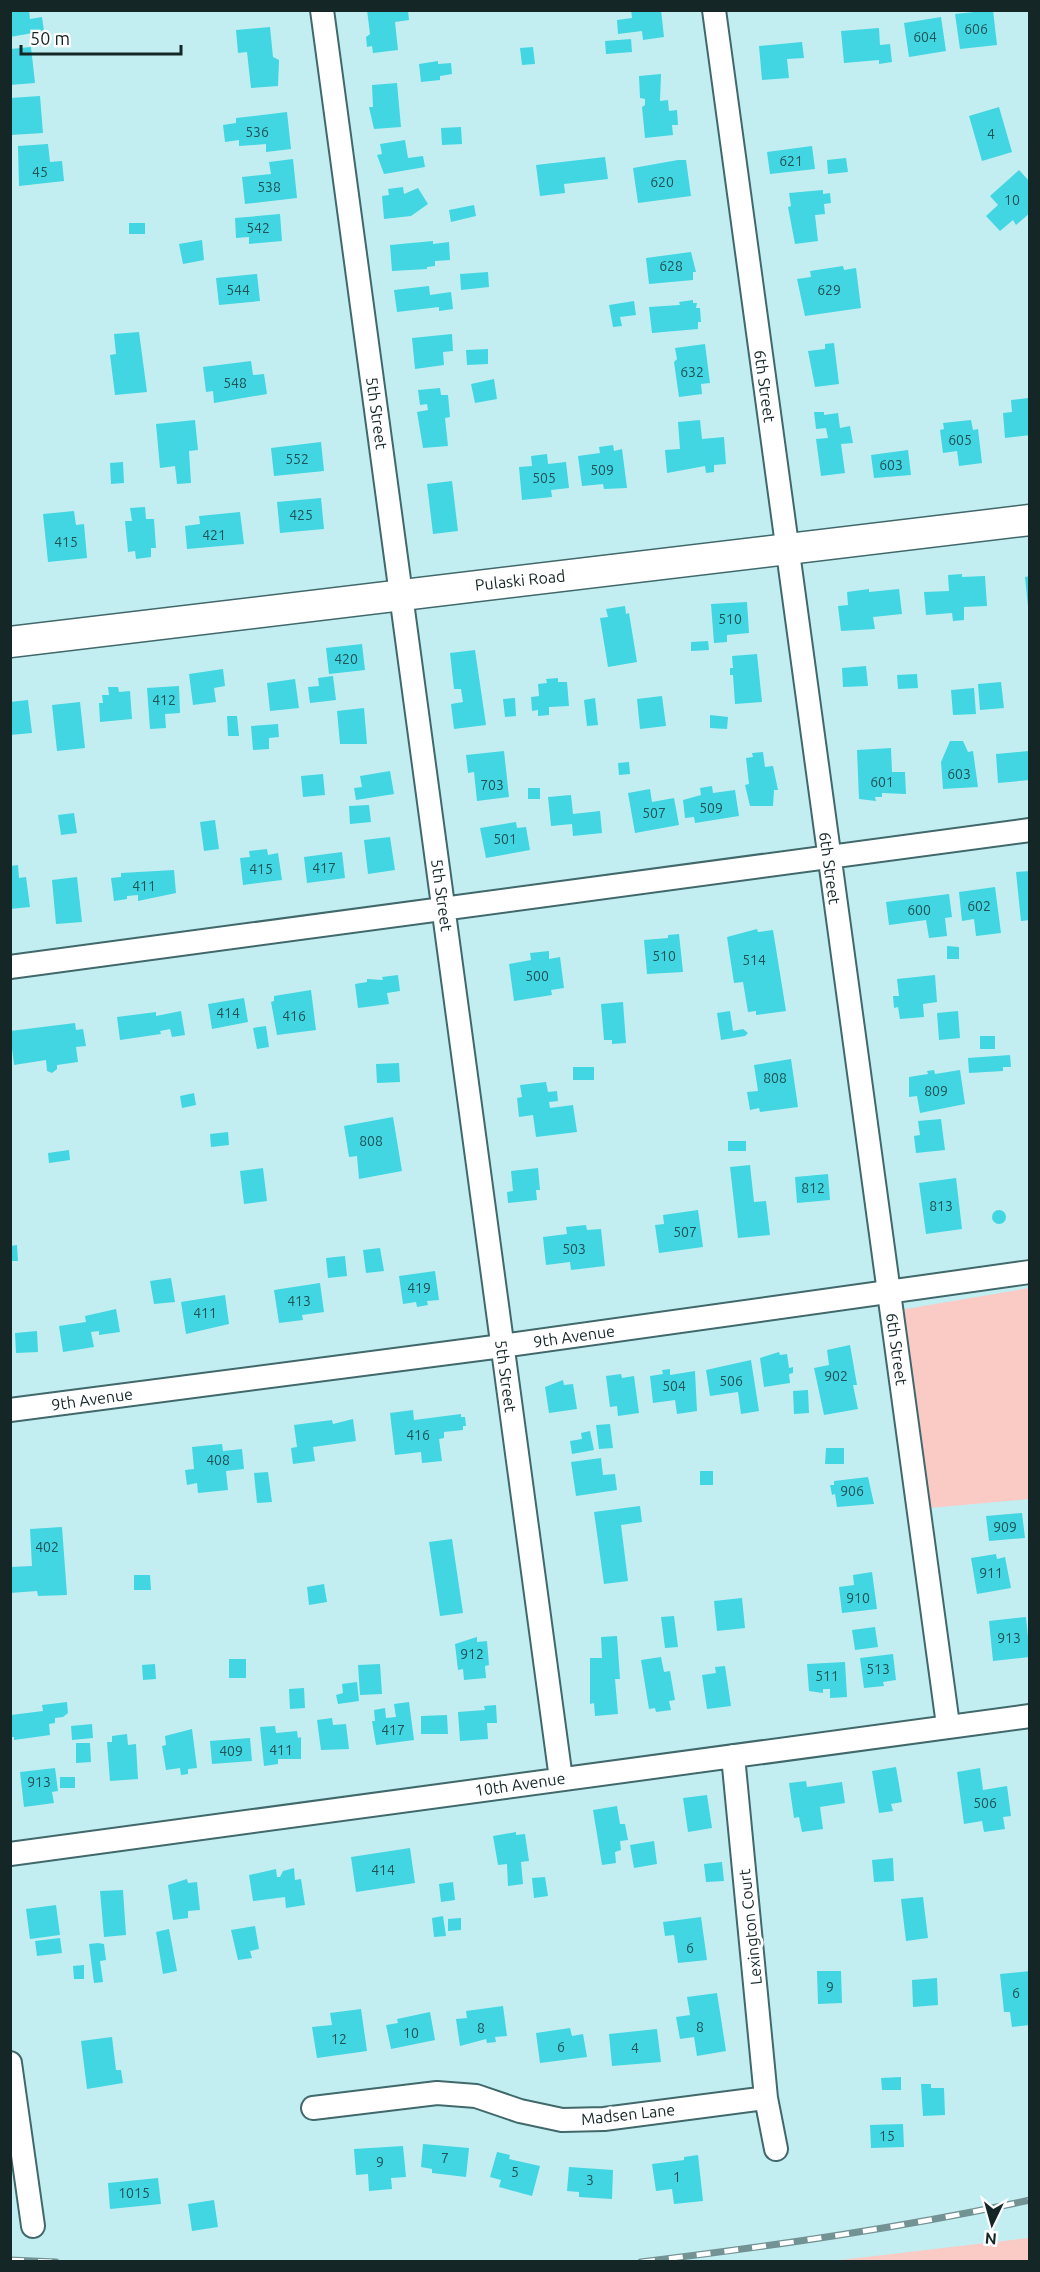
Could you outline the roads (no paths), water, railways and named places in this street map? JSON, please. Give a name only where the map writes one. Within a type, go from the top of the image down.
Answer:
[{"type":"main road","name":"Pulaski Road","points":[[10,642],[401,593],[1029,520]]},
{"type":"street","name":"5th Street","points":[[322,10],[561,1779]]},
{"type":"street","name":"6th Street","points":[[714,10],[948,1725]]},
{"type":"street","points":[[10,968],[444,907],[1029,830]]},
{"type":"street","name":"9th Avenue","points":[[10,1410],[502,1346],[1029,1272]]},
{"type":"street","name":"10th Avenue","points":[[10,1854],[948,1725],[1029,1716]]},
{"type":"street","name":"Lexington Court","points":[[733,1756],[766,2098],[776,2149]]},
{"type":"street","points":[[10,2063],[13,2102],[33,2226]]},
{"type":"street","name":"Madsen Lane","points":[[313,2108],[437,2093],[476,2096],[520,2111],[562,2120],[604,2119],[766,2098]]},
{"type":"railway","points":[[641,2262],[836,2236],[1030,2200]]},
{"type":"railway","points":[[10,2260],[56,2262]]}]
